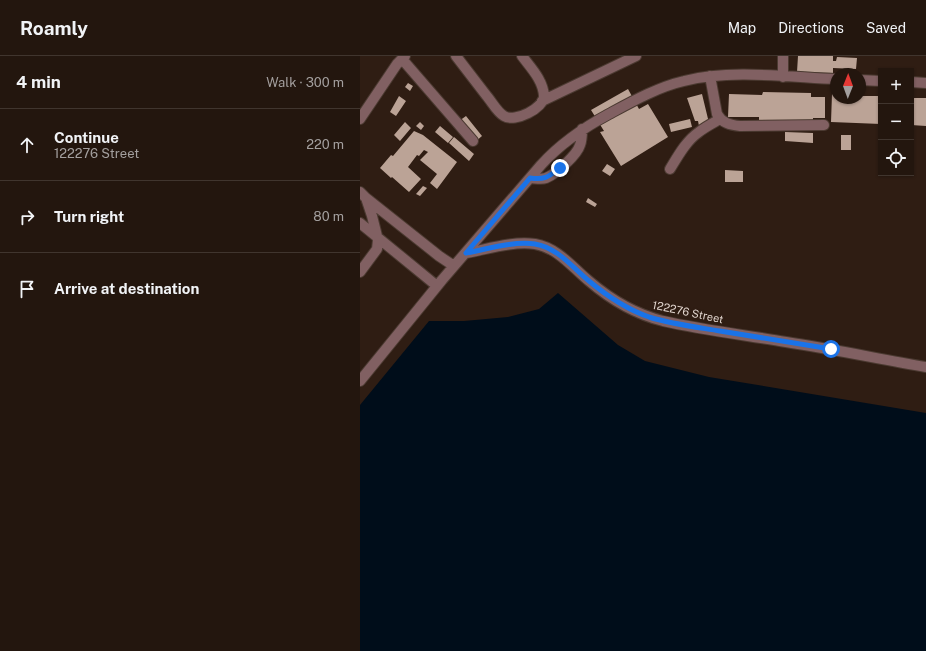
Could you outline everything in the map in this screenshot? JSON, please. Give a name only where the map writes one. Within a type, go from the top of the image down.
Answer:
[{"type":"street","points":[[456,56],[497,109],[505,117],[510,118],[525,115],[542,102],[636,56]]},
{"type":"street","points":[[522,56],[540,80],[543,94],[542,102]]},
{"type":"street","points":[[783,56],[783,77]]},
{"type":"street","points":[[360,119],[404,58],[473,141]]},
{"type":"street","points":[[360,381],[437,286],[530,178],[554,151],[582,129],[616,110],[663,87],[699,78],[737,74],[830,79]]},
{"type":"street","points":[[710,76],[715,109],[720,119],[726,123],[734,125],[824,125]]},
{"type":"street","points":[[866,80],[878,81]]},
{"type":"street","points":[[914,82],[926,83]]},
{"type":"street","points":[[670,169],[691,138],[720,119]]},
{"type":"street","points":[[530,178],[545,178],[560,168],[578,149],[582,139],[582,129]]},
{"type":"street","points":[[363,195],[439,256],[454,266]]},
{"type":"street","points":[[361,269],[377,249],[378,237],[363,195]]},
{"type":"street","points":[[360,224],[437,286]]},
{"type":"street","name":"122276 Street","points":[[466,253],[509,244],[536,244],[556,252],[588,281],[611,298],[624,306],[649,317],[926,367]]},
{"type":"water","points":[[558,293],[618,345],[645,361],[709,377],[926,413],[926,651],[360,651],[360,405],[429,321],[464,321],[508,317],[539,309]]},
{"type":"building","points":[[798,56],[833,56],[833,61],[836,61],[837,57],[857,58],[856,68],[830,68],[830,73],[797,72]]},
{"type":"building","points":[[408,83],[413,86],[410,91],[405,87]]},
{"type":"building","points":[[628,89],[639,109],[648,104],[668,137],[621,166],[600,132],[604,131],[591,110]]},
{"type":"building","points":[[763,92],[811,93],[811,97],[825,97],[825,118],[813,118],[813,123],[759,122],[759,117],[728,117],[729,94],[762,95]]},
{"type":"building","points":[[702,94],[709,123],[699,126],[698,121],[695,121],[687,98]]},
{"type":"building","points":[[399,96],[406,101],[396,116],[390,112]]},
{"type":"building","points":[[866,96],[878,96],[878,124],[831,122],[832,104],[866,104]]},
{"type":"building","points":[[914,98],[926,98],[926,126],[914,125]]},
{"type":"building","points":[[466,116],[482,136],[475,142],[459,121]]},
{"type":"building","points":[[690,119],[692,127],[671,132],[669,124]]},
{"type":"building","points":[[405,122],[411,128],[400,141],[394,135]]},
{"type":"building","points":[[420,122],[424,126],[421,130],[416,126]]},
{"type":"building","points":[[440,126],[453,137],[448,143],[435,132]]},
{"type":"building","points":[[414,131],[423,135],[457,162],[437,189],[430,183],[437,174],[420,160],[428,152],[424,150],[419,156],[417,155],[408,167],[421,179],[409,192],[380,168],[391,155],[393,156]]},
{"type":"building","points":[[785,132],[813,133],[813,143],[785,141]]},
{"type":"building","points":[[841,135],[851,135],[851,150],[841,150]]},
{"type":"building","points":[[454,137],[474,154],[469,161],[449,143]]},
{"type":"building","points":[[607,164],[615,169],[610,176],[602,171]]},
{"type":"building","points":[[725,170],[743,171],[743,182],[725,182]]},
{"type":"building","points":[[423,186],[427,188],[420,196],[416,194]]},
{"type":"building","points":[[588,198],[597,204],[595,207],[586,202]]},
{"type":"route","points":[[560,168],[545,178],[530,178],[466,253],[509,244],[536,244],[556,252],[588,281],[611,298],[624,306],[649,317],[663,321],[831,349]]}]
